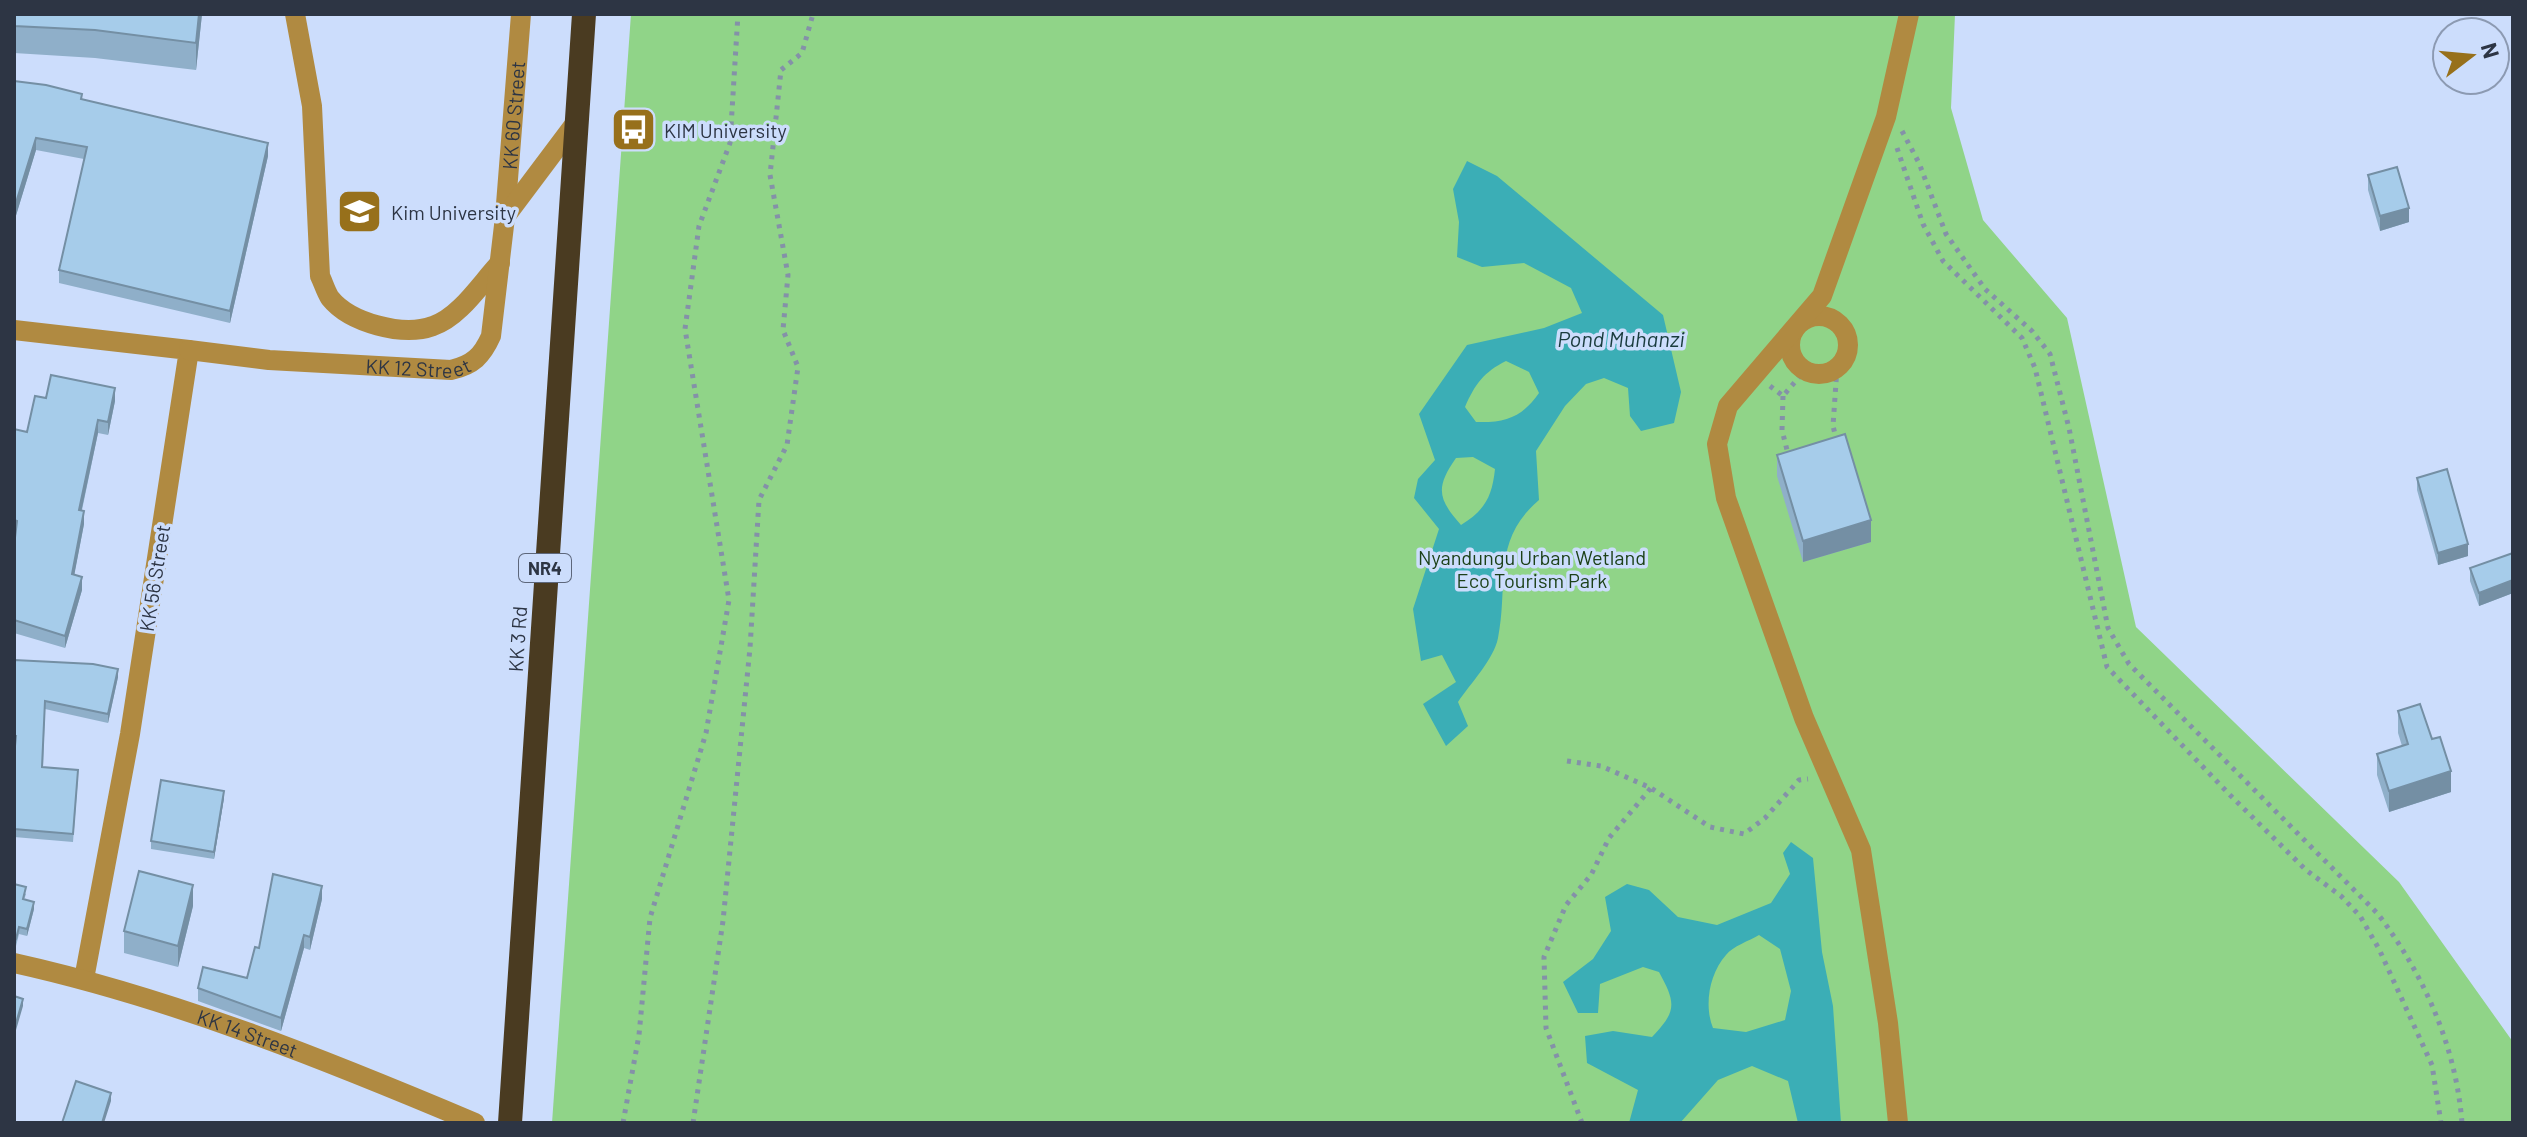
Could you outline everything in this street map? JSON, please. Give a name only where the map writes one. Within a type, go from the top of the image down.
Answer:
[{"type":"highway","name":"KK 3 Rd","points":[[510,1123],[574,125],[584,14]]},
{"type":"street","points":[[295,14],[312,106],[320,276],[331,299],[358,318],[384,327],[410,330],[434,326],[453,314],[500,263]]},
{"type":"street","name":"KK 60 Street","points":[[505,217],[521,14]]},
{"type":"street","points":[[1898,1123],[1888,1023],[1861,850],[1804,718],[1726,498],[1717,444],[1728,406],[1822,296],[1886,117],[1909,14]]},
{"type":"street","points":[[505,217],[574,125]]},
{"type":"street","name":"KK 12 Street","points":[[189,350],[269,360],[451,370],[469,366],[484,352],[491,336],[505,217]]},
{"type":"street","points":[[1811,317],[1830,319],[1838,324],[1847,341],[1847,351],[1837,368],[1819,374],[1810,373],[1791,354],[1791,335],[1796,327],[1811,317]]},
{"type":"street","points":[[14,330],[189,350]]},
{"type":"street","name":"KK 56 Street","points":[[84,979],[130,734],[189,350]]},
{"type":"street","name":"KK 14 Street","points":[[14,963],[84,979],[351,1070],[475,1123]]},
{"type":"path","points":[[623,1123],[639,1035],[650,918],[706,733],[729,600],[685,329],[699,226],[730,143],[738,14]]},
{"type":"path","points":[[693,1123],[723,921],[750,648],[759,500],[787,445],[798,367],[783,330],[788,275],[770,175],[781,70],[802,53],[813,14]]},
{"type":"path","points":[[1886,117],[1923,224],[1943,261],[2022,338],[2035,368],[2107,667],[2252,816],[2360,916],[2379,949],[2432,1065],[2441,1123]]},
{"type":"path","points":[[1886,117],[1904,133],[1946,234],[1985,289],[2032,331],[2050,354],[2069,428],[2108,628],[2129,664],[2378,914],[2407,952],[2438,1017],[2462,1123]]},
{"type":"path","points":[[1761,367],[1771,387],[1783,396]]},
{"type":"path","points":[[1837,368],[1833,426],[1841,457]]},
{"type":"path","points":[[1792,471],[1782,430],[1783,396],[1800,376],[1810,373]]},
{"type":"path","points":[[1567,761],[1601,766],[1651,788],[1710,827],[1744,834],[1765,818],[1799,780],[1829,776]]},
{"type":"path","points":[[1582,1123],[1546,1028],[1544,957],[1566,905],[1591,875],[1609,838],[1651,788]]},
{"type":"green space","name":"Nyandungu Urban Wetland Eco Tourism Park","points":[[631,14],[1955,14],[1951,108],[1983,220],[2067,318],[2136,627],[2399,882],[2513,1042],[2513,1123],[552,1123]]},
{"type":"water","name":"Pond Muhanzi","points":[[1467,161],[1497,176],[1663,315],[1681,392],[1674,423],[1641,431],[1630,416],[1628,388],[1604,378],[1586,384],[1565,406],[1536,451],[1539,500],[1524,515],[1508,547],[1496,646],[1458,702],[1468,726],[1446,746],[1423,704],[1456,682],[1442,655],[1421,661],[1413,609],[1439,529],[1414,498],[1418,479],[1435,460],[1419,414],[1467,345],[1544,328],[1582,313],[1571,288],[1524,263],[1482,267],[1457,257],[1459,222],[1453,189]],"holes":[[[1506,361],[1529,372],[1539,393],[1526,408],[1512,417],[1476,422],[1465,407],[1486,374]],[[1473,457],[1495,469],[1494,479],[1482,508],[1461,525],[1444,500],[1442,486],[1456,458]]]},
{"type":"water","points":[[1791,842],[1813,858],[1822,952],[1833,1006],[1841,1123],[1798,1123],[1788,1081],[1752,1066],[1718,1080],[1680,1123],[1629,1123],[1638,1090],[1587,1063],[1585,1036],[1613,1031],[1652,1037],[1670,1013],[1671,999],[1659,972],[1643,967],[1600,984],[1598,1013],[1578,1013],[1563,982],[1593,959],[1611,931],[1605,897],[1627,884],[1649,890],[1678,917],[1717,925],[1771,903],[1790,874],[1783,853]],"holes":[[[1759,935],[1780,949],[1791,991],[1785,1020],[1746,1032],[1713,1028],[1709,1010],[1710,990],[1716,971],[1726,955]]]},
{"type":"building","points":[[14,14],[199,14],[196,43],[95,30],[14,26]]},
{"type":"building","points":[[14,81],[46,85],[82,94],[81,99],[268,143],[230,311],[59,270],[87,147],[36,138],[14,209]]},
{"type":"building","points":[[2397,167],[2409,208],[2380,216],[2368,175]]},
{"type":"building","points":[[51,375],[115,388],[108,422],[98,420],[79,510],[84,511],[72,574],[82,577],[65,636],[14,620],[17,521],[14,520],[14,429],[27,432],[35,396],[46,398]]},
{"type":"building","points":[[1845,434],[1871,520],[1803,541],[1777,455]]},
{"type":"building","points":[[2447,469],[2468,544],[2438,553],[2417,478]]},
{"type":"building","points":[[2513,553],[2513,580],[2479,593],[2470,568]]},
{"type":"building","points":[[14,660],[93,664],[118,669],[108,714],[45,701],[42,767],[78,770],[73,834],[14,829]]},
{"type":"building","points":[[2420,704],[2432,739],[2440,737],[2451,771],[2389,791],[2377,754],[2408,744],[2398,711]]},
{"type":"building","points":[[161,780],[224,791],[214,852],[151,841]]},
{"type":"building","points":[[139,871],[193,885],[178,946],[124,931]]},
{"type":"building","points":[[273,874],[322,886],[310,937],[304,935],[281,1018],[198,988],[203,967],[247,978],[255,947],[259,948]]},
{"type":"building","points":[[14,884],[26,887],[23,899],[34,902],[27,929],[19,927],[16,939],[14,938]]},
{"type":"building","points":[[14,996],[23,999],[14,1030]]},
{"type":"building","points":[[76,1081],[111,1093],[102,1123],[62,1123]]},
{"type":"place","name":"KIM University","points":[[633,130]]},
{"type":"place","name":"Kim University","points":[[360,212]]}]
